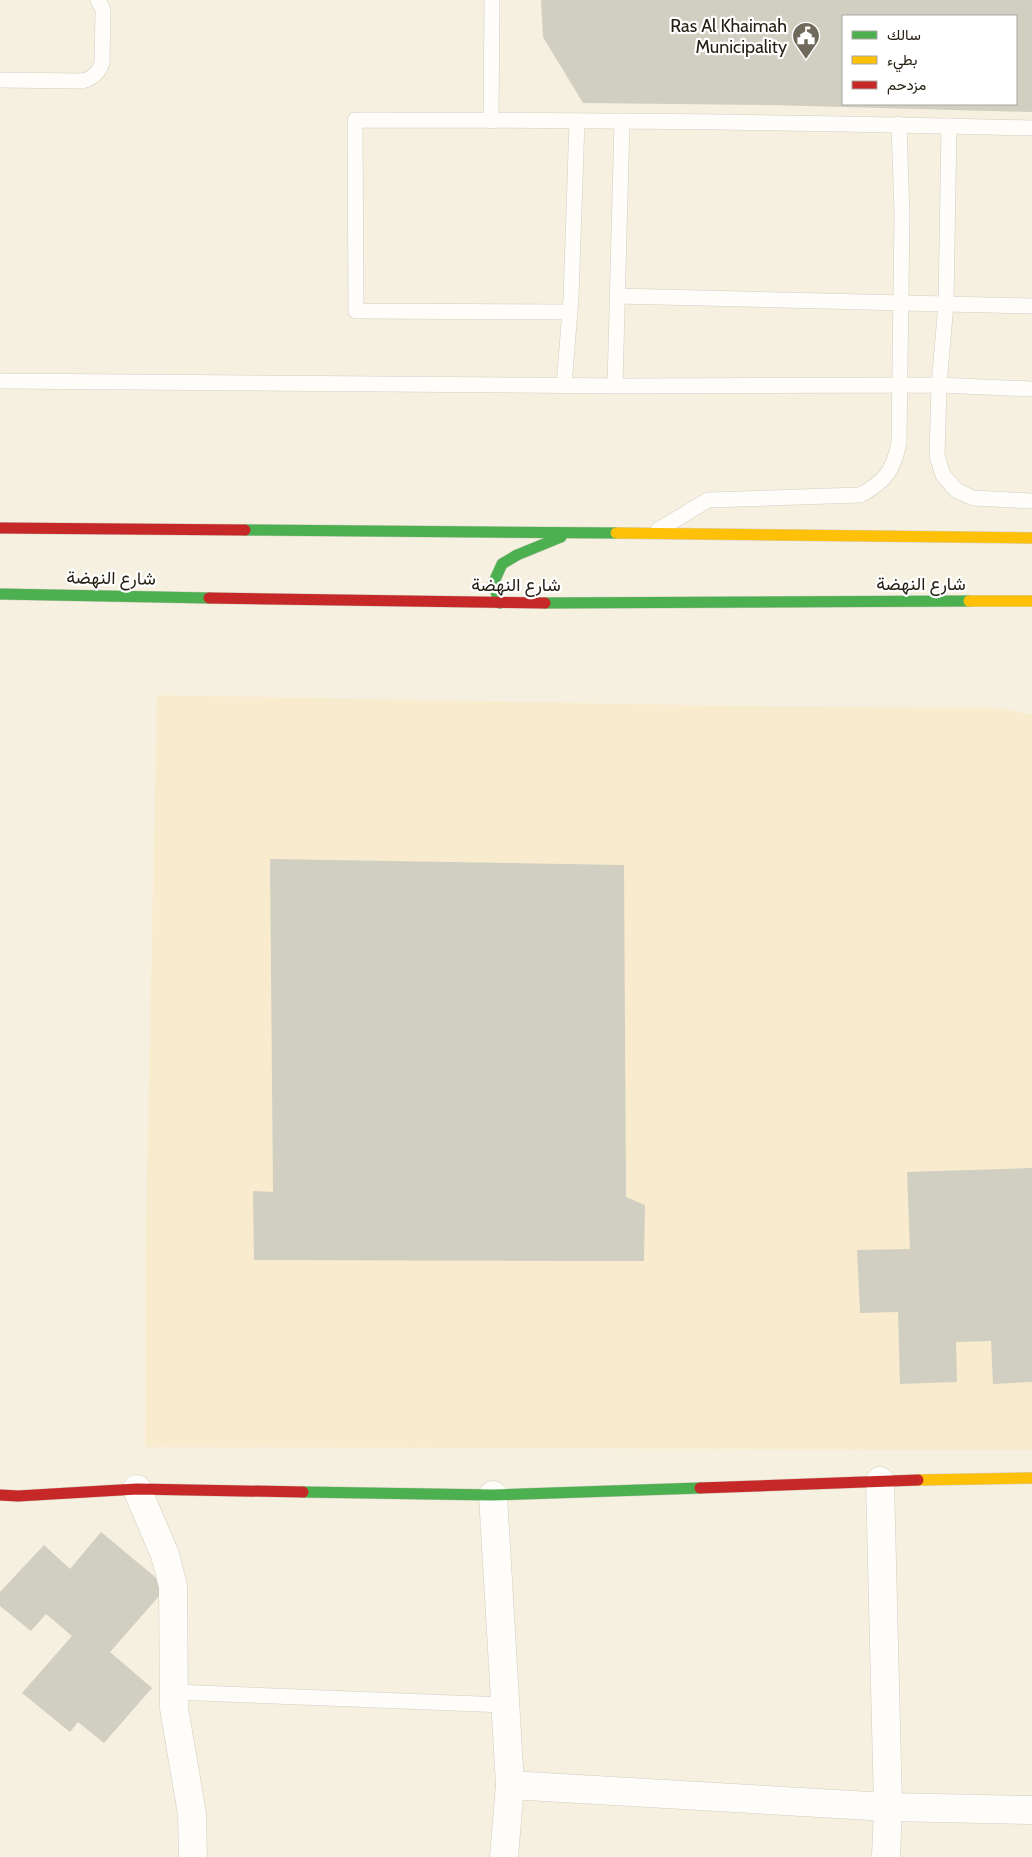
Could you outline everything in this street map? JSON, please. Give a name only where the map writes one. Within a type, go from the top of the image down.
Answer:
[{"type":"main road","points":[[0,528],[574,532],[1032,538]]},
{"type":"main road","points":[[500,603],[492,584],[502,564],[518,555],[574,532]]},
{"type":"main road","name":"شارع النهضة","points":[[0,594],[500,603],[1032,601]]},
{"type":"main road","points":[[0,1495],[18,1496],[136,1489],[493,1495],[880,1481],[1032,1478]]},
{"type":"street","points":[[880,1481],[888,1807],[886,1857]]},
{"type":"street","points":[[136,1489],[165,1555],[173,1586],[174,1708],[192,1814],[193,1857]]},
{"type":"street","points":[[493,1495],[510,1785],[504,1857]]},
{"type":"street","points":[[510,1785],[888,1807],[1032,1810]]},
{"type":"lane","points":[[0,80],[81,81],[94,75],[102,63],[103,10],[98,0]]},
{"type":"lane","points":[[491,121],[492,0]]},
{"type":"lane","points":[[570,312],[356,311],[355,120],[577,120],[899,124],[1032,128]]},
{"type":"lane","points":[[564,385],[570,312],[577,120]]},
{"type":"lane","points":[[615,385],[622,121]]},
{"type":"lane","points":[[654,533],[708,500],[860,496],[874,488],[887,476],[896,459],[899,442],[899,303],[902,215],[899,124]]},
{"type":"lane","points":[[949,126],[946,304],[939,385],[937,456],[943,475],[956,490],[972,498],[1032,501]]},
{"type":"lane","points":[[618,296],[1032,306]]},
{"type":"lane","points":[[0,381],[564,385],[939,385],[1032,389]]},
{"type":"lane","points":[[173,1692],[505,1705]]},
{"type":"shaded area","points":[[157,695],[737,706],[999,708],[1032,715],[1032,1450],[145,1447],[146,1221]]},
{"type":"building","points":[[541,0],[1032,0],[1032,112],[770,105],[583,103],[543,37]]},
{"type":"building","points":[[270,859],[624,865],[626,1197],[645,1205],[644,1261],[254,1260],[253,1191],[273,1192]]},
{"type":"building","points":[[1032,1168],[1032,1382],[993,1384],[991,1341],[956,1342],[957,1382],[900,1384],[898,1312],[860,1313],[857,1250],[910,1249],[907,1172]]},
{"type":"building","points":[[101,1532],[167,1587],[110,1652],[152,1688],[104,1743],[78,1722],[70,1732],[22,1693],[72,1636],[46,1614],[31,1631],[0,1606],[0,1592],[44,1545],[70,1569]]},
{"type":"traffic: fast","points":[[245,530],[616,533]]},
{"type":"traffic: fast","points":[[500,603],[493,584],[502,564],[517,555],[561,537]]},
{"type":"traffic: fast","points":[[0,594],[209,598]]},
{"type":"traffic: fast","points":[[545,603],[969,601]]},
{"type":"traffic: fast","points":[[303,1492],[493,1495],[700,1488]]},
{"type":"traffic: slow","points":[[616,533],[1032,538]]},
{"type":"traffic: slow","points":[[969,601],[1032,601]]},
{"type":"traffic: slow","points":[[918,1480],[1032,1478]]},
{"type":"traffic: jam","points":[[0,528],[245,530]]},
{"type":"traffic: jam","points":[[209,598],[545,603]]},
{"type":"traffic: jam","points":[[700,1488],[918,1480]]},
{"type":"traffic: jam","points":[[0,1495],[18,1496],[137,1489],[303,1492]]},
{"type":"place","name":"Ras Al Khaimah Municipality","points":[[806,60]]}]
